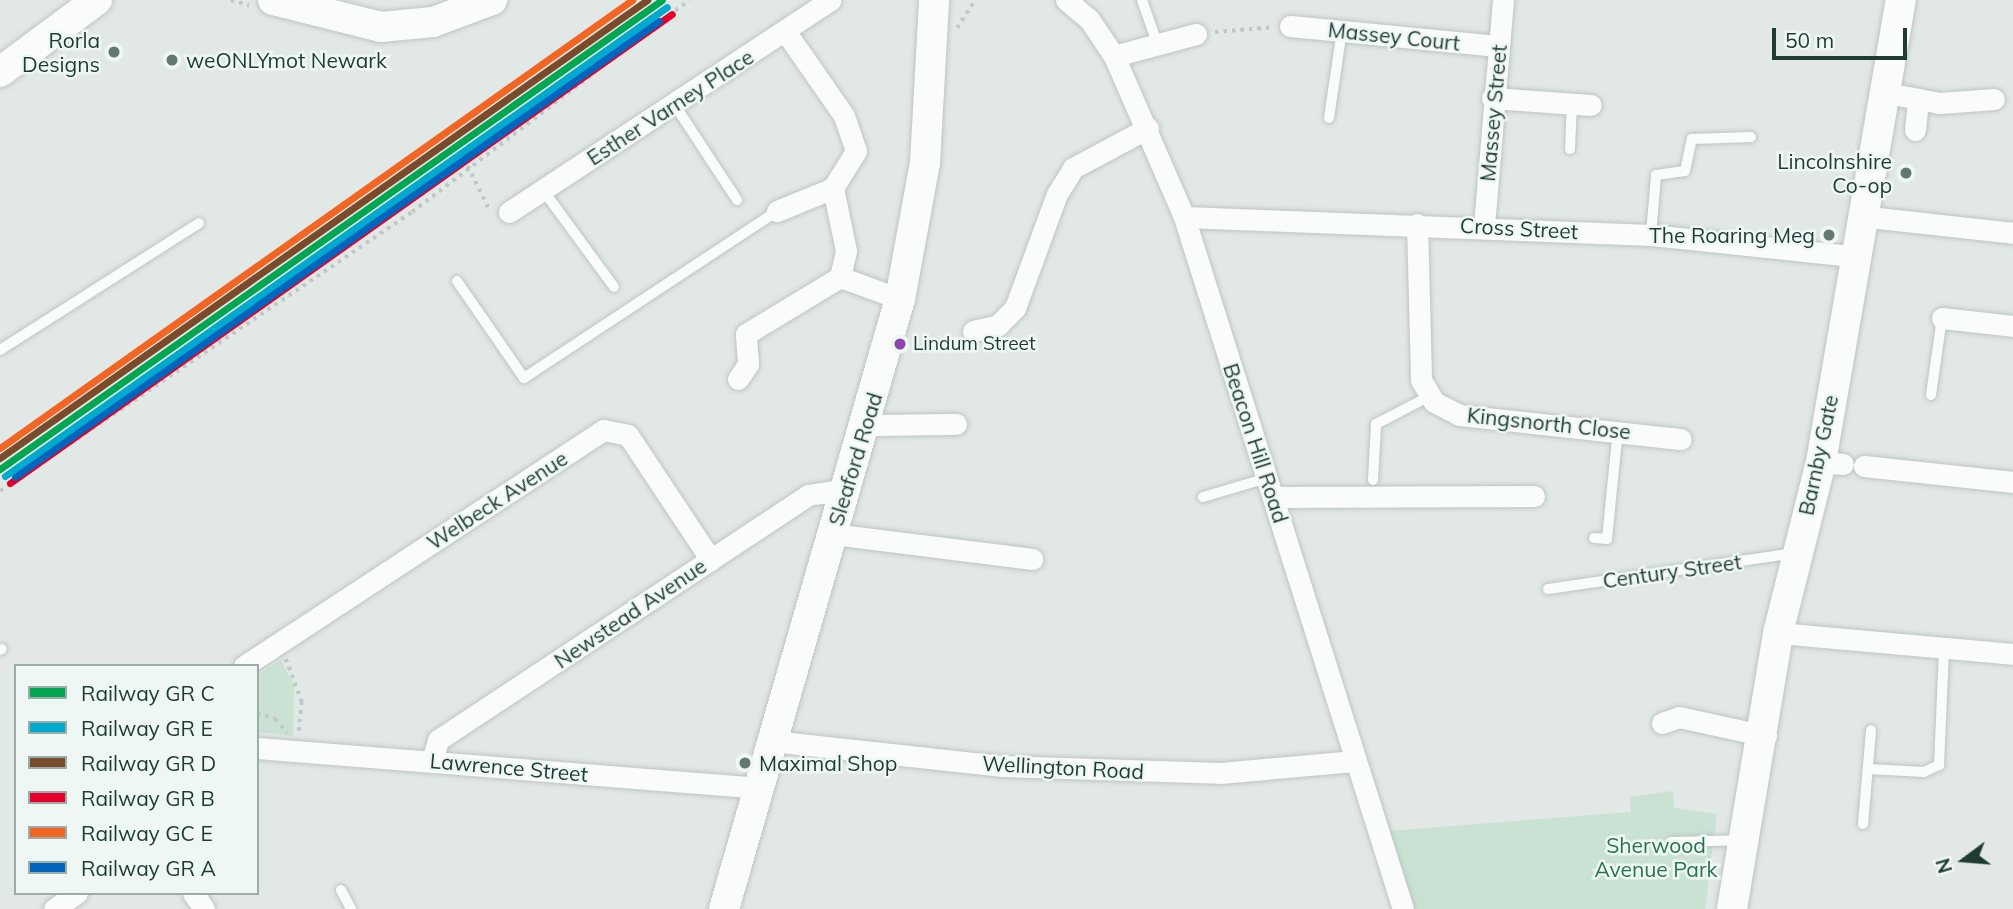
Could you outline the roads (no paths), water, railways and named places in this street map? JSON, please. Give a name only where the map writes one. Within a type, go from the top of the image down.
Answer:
[{"type":"street","points":[[0,72],[97,0]]},
{"type":"street","points":[[273,0],[381,27],[433,22],[492,0]]},
{"type":"street","name":"Esther Varney Place","points":[[509,212],[830,0]]},
{"type":"street","name":"Sleaford Road","points":[[724,909],[832,534],[868,425],[901,299],[925,163],[934,0]]},
{"type":"street","name":"Beacon Hill Road","points":[[1066,0],[1089,19],[1114,55],[1148,128],[1184,217],[1403,909]]},
{"type":"street","name":"Massey Street","points":[[1484,226],[1492,98],[1503,0]]},
{"type":"street","name":"Barnby Gate","points":[[1732,909],[1766,736],[1778,633],[1796,553],[1842,464],[1852,256],[1901,0]]},
{"type":"street","name":"Massey Court","points":[[1290,26],[1498,46]]},
{"type":"street","points":[[777,211],[833,188],[856,151],[844,116],[785,32]]},
{"type":"street","points":[[1114,55],[1196,34]]},
{"type":"street","points":[[1882,92],[1919,99],[1994,99]]},
{"type":"street","points":[[1492,98],[1582,104]]},
{"type":"street","points":[[1916,130],[1919,99]]},
{"type":"street","points":[[974,331],[998,325],[1016,308],[1057,194],[1073,168],[1148,128]]},
{"type":"street","points":[[738,379],[748,364],[746,334],[840,277],[846,251],[833,188]]},
{"type":"street","points":[[1860,216],[2013,233]]},
{"type":"street","name":"Cross Street","points":[[1184,217],[1417,223],[1651,235],[1852,256]]},
{"type":"street","points":[[1417,223],[1421,380],[1430,396]]},
{"type":"street","points":[[840,277],[901,299]]},
{"type":"street","points":[[1941,318],[2013,326]]},
{"type":"street","name":"Kingsnorth Close","points":[[1430,396],[1459,415],[1618,429],[1681,439]]},
{"type":"street","points":[[868,425],[956,424]]},
{"type":"street","name":"Welbeck Avenue","points":[[247,664],[614,428],[628,435],[711,560]]},
{"type":"street","points":[[1842,464],[2013,482]]},
{"type":"street","points":[[1271,488],[1534,496]]},
{"type":"street","name":"Newstead Avenue","points":[[432,761],[438,740],[808,495],[846,489]]},
{"type":"street","points":[[832,534],[1032,559]]},
{"type":"street","points":[[1778,633],[2013,654]]},
{"type":"street","points":[[1675,714],[1766,736]]},
{"type":"street","name":"Wellington Road","points":[[772,741],[1001,766],[1220,773],[1354,761]]},
{"type":"street","name":"Lawrence Street","points":[[259,748],[760,788]]},
{"type":"street","points":[[54,909],[74,895]]},
{"type":"lane","points":[[1142,0],[1157,43]]},
{"type":"lane","points":[[1329,118],[1342,30]]},
{"type":"lane","points":[[674,104],[737,200]]},
{"type":"lane","points":[[1570,149],[1582,104]]},
{"type":"lane","points":[[1651,235],[1656,175],[1685,171],[1692,139],[1751,137]]},
{"type":"lane","points":[[543,190],[614,287]]},
{"type":"lane","points":[[457,281],[524,378],[777,211]]},
{"type":"lane","points":[[0,350],[199,223]]},
{"type":"lane","points":[[1931,395],[1941,318]]},
{"type":"lane","points":[[1373,480],[1376,424],[1430,396]]},
{"type":"lane","points":[[1594,538],[1607,539],[1618,429]]},
{"type":"lane","points":[[1203,497],[1271,488]]},
{"type":"lane","name":"Century Street","points":[[1548,589],[1796,553]]},
{"type":"lane","points":[[1869,769],[1924,772],[1939,765],[1950,650]]},
{"type":"lane","points":[[1863,824],[1862,780],[1869,769],[1871,730]]},
{"type":"lane","points":[[1671,842],[1745,840]]},
{"type":"lane","points":[[341,890],[351,909]]},
{"type":"place","name":"Rorla Designs","points":[[114,52]]},
{"type":"place","name":"weONLYmot Newark","points":[[172,60]]},
{"type":"place","name":"Lincolnshire Co-op","points":[[1906,173]]},
{"type":"place","name":"The Roaring Meg","points":[[1829,235]]},
{"type":"place","name":"Lindum Street","points":[[900,344]]},
{"type":"place","name":"Maximal Shop","points":[[745,763]]},
{"type":"park label","name":"Sherwood Avenue Park","points":[[1656,857]]}]
